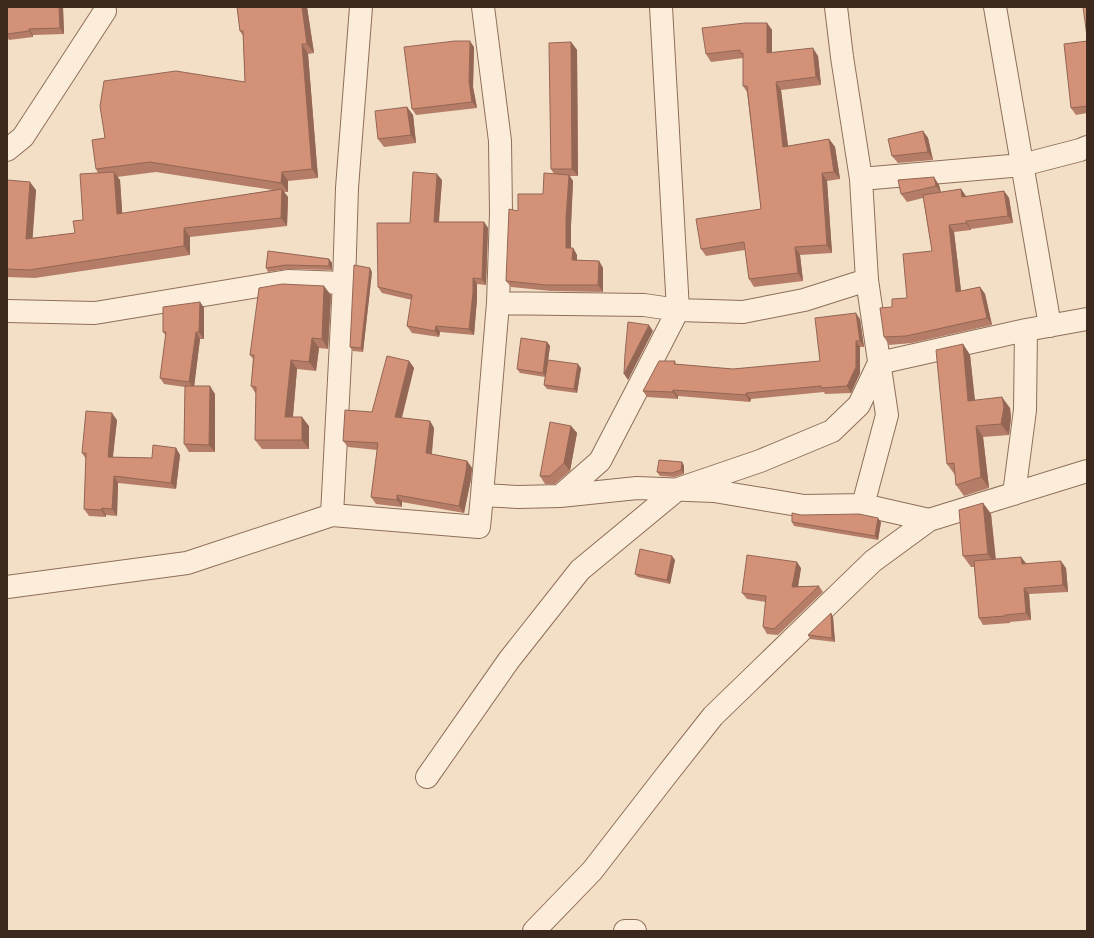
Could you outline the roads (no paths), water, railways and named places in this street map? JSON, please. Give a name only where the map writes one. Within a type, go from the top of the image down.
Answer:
[{"type":"street","points":[[332,516],[344,283],[347,188],[361,7]]},
{"type":"street","points":[[7,587],[187,563],[332,516],[479,527],[498,304],[501,213],[500,141],[483,7]]},
{"type":"street","points":[[560,496],[600,461],[678,310],[660,7]]},
{"type":"street","points":[[836,7],[842,57],[861,179],[866,280],[887,415],[863,505]]},
{"type":"street","points":[[995,7],[1050,326]]},
{"type":"street","points":[[7,150],[23,137],[105,11]]},
{"type":"street","points":[[861,179],[1022,165],[1087,147]]},
{"type":"street","points":[[498,304],[644,305],[678,310],[743,312],[804,300],[866,280]]},
{"type":"street","points":[[7,312],[95,313],[288,281],[344,283]]},
{"type":"street","points":[[878,363],[1026,330],[1087,319]]},
{"type":"street","points":[[1014,494],[1025,410],[1026,330]]},
{"type":"street","points":[[427,777],[509,660],[580,570],[678,489],[760,461],[832,431],[860,405],[878,363]]},
{"type":"street","points":[[534,931],[592,870],[714,716],[873,561],[929,520],[1087,470]]},
{"type":"street","points":[[482,495],[518,497],[560,496],[637,488],[714,491],[804,506],[863,505],[929,520]]},
{"type":"street","points":[[625,931],[635,931]]}]
